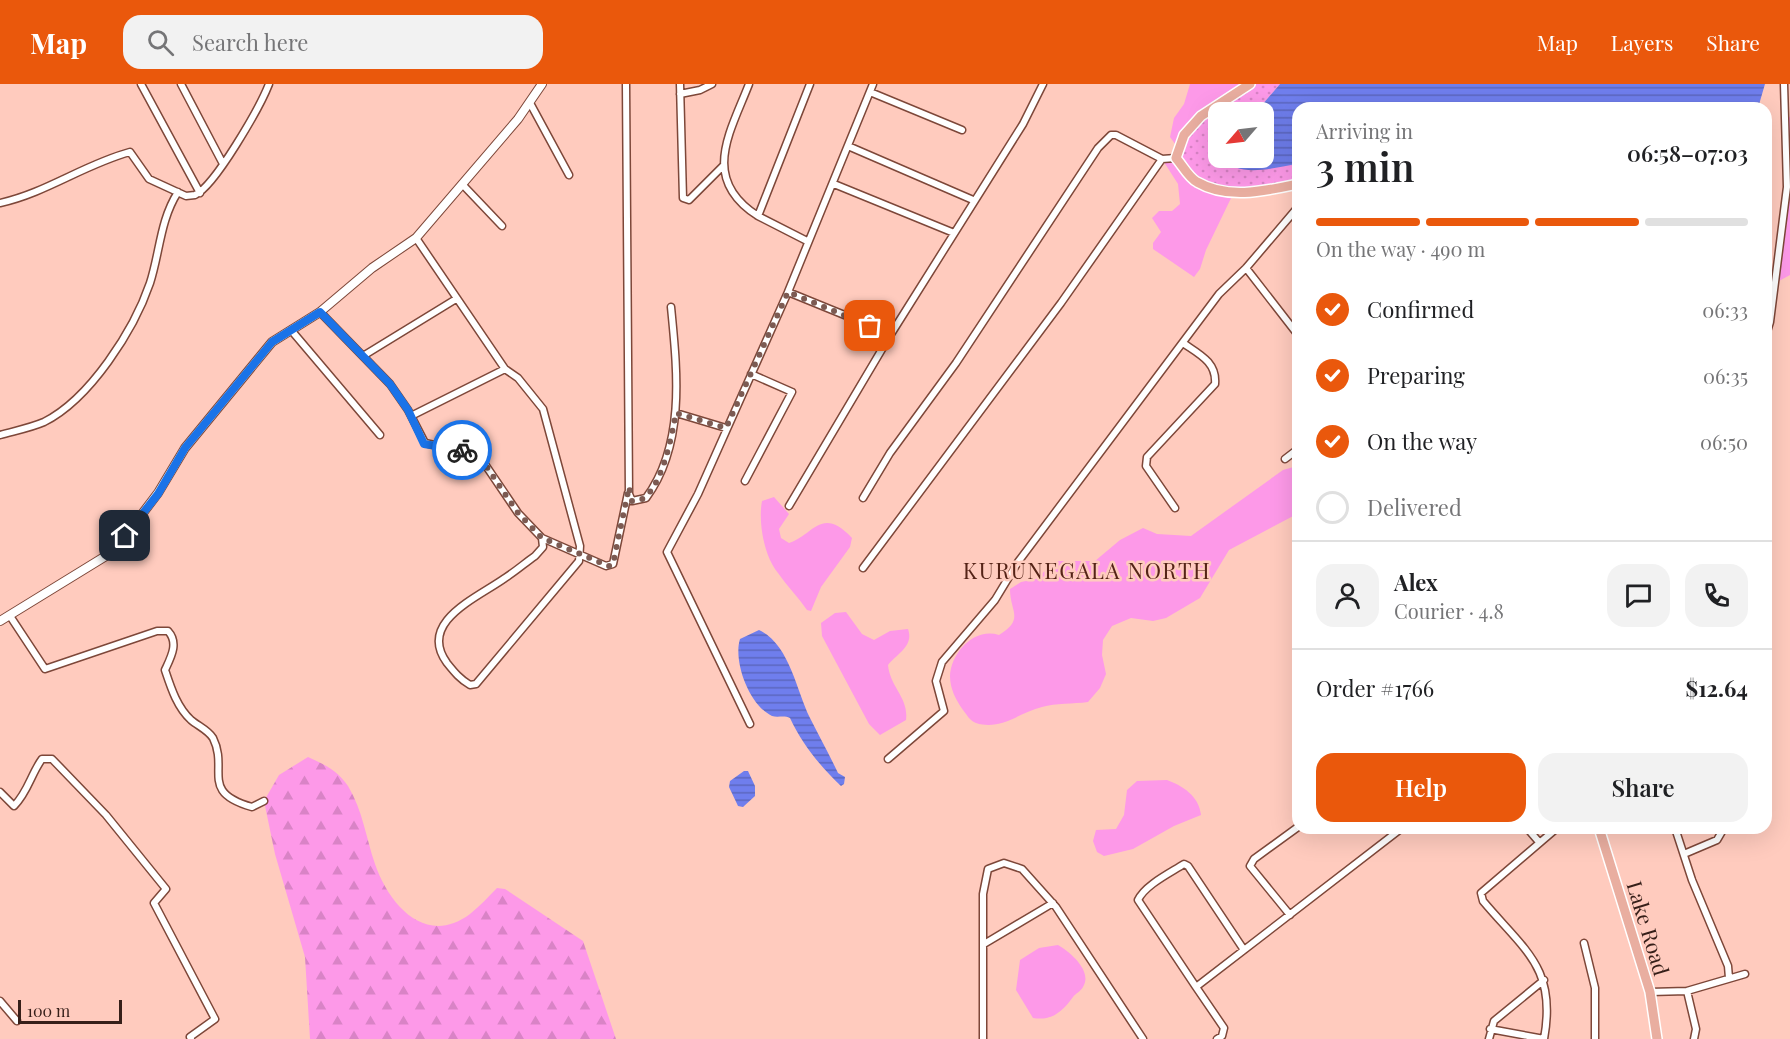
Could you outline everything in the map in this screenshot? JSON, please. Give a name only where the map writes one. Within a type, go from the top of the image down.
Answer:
[{"type":"main road","points":[[1250,84],[1201,116],[1184,135],[1176,158],[1196,182],[1223,191],[1258,192],[1292,185]]},
{"type":"main road","name":"Lake Road","points":[[1601,834],[1650,992],[1657,1039]]},
{"type":"street","points":[[141,84],[200,193]]},
{"type":"street","points":[[180,84],[222,162]]},
{"type":"street","points":[[261,84],[266,93]]},
{"type":"street","points":[[0,203],[47,187],[105,159],[130,152],[149,179],[186,196],[200,193],[216,176],[222,162],[234,149],[269,84]]},
{"type":"street","points":[[0,621],[114,551],[158,494],[185,448],[272,342],[320,312],[372,267],[416,238],[530,103],[542,84]]},
{"type":"street","points":[[626,84],[629,487],[632,501],[638,502],[646,498],[653,489],[668,452],[676,413],[671,307]]},
{"type":"street","points":[[680,84],[683,198],[689,200],[723,166]]},
{"type":"street","points":[[680,94],[700,90],[712,84]]},
{"type":"street","points":[[749,84],[724,149],[723,166],[732,192],[758,216],[807,241]]},
{"type":"street","points":[[758,216],[810,84]]},
{"type":"street","points":[[750,724],[667,555],[698,494],[788,292],[873,84]]},
{"type":"street","points":[[789,506],[973,200],[1023,124],[1043,84]]},
{"type":"street","points":[[1772,306],[1787,187],[1784,84]]},
{"type":"street","points":[[870,92],[962,130]]},
{"type":"street","points":[[530,103],[569,175]]},
{"type":"street","points":[[863,498],[890,453],[956,363],[1098,148],[1111,135],[1116,135],[1162,159],[1176,158]]},
{"type":"street","points":[[848,146],[973,200]]},
{"type":"street","points":[[863,568],[1060,303],[1162,159]]},
{"type":"street","points":[[462,184],[502,226]]},
{"type":"street","points":[[834,184],[954,233]]},
{"type":"street","points":[[0,435],[45,422],[69,403],[101,372],[136,316],[150,282],[168,208],[178,192]]},
{"type":"street","points":[[888,759],[944,711],[936,681],[942,662],[995,600],[1018,562],[1219,294],[1246,268],[1292,214]]},
{"type":"street","points":[[416,238],[505,369],[518,378],[543,409],[576,525],[581,554],[579,561],[476,684],[470,685],[458,678],[439,651],[437,637],[442,627],[463,606],[535,556],[543,547],[542,538]]},
{"type":"street","points":[[1246,268],[1292,328]]},
{"type":"street","points":[[788,292],[891,334]]},
{"type":"street","points":[[363,356],[456,299]]},
{"type":"street","points":[[320,312],[390,384],[411,416],[424,444],[471,453],[480,457],[518,513],[542,538],[606,566],[613,564],[629,487]]},
{"type":"street","points":[[291,330],[380,435]]},
{"type":"street","points":[[1175,508],[1146,466],[1147,458],[1215,384],[1216,374],[1208,360],[1183,343]]},
{"type":"street","points":[[411,416],[505,369]]},
{"type":"street","points":[[745,481],[792,392],[751,374]]},
{"type":"street","points":[[676,413],[726,428]]},
{"type":"street","points":[[1285,459],[1292,453]]},
{"type":"street","points":[[10,616],[45,669],[157,631],[168,631],[172,635],[174,652],[165,670],[168,679],[178,704],[190,719],[213,739],[218,757],[217,776],[225,794],[238,803],[252,807],[264,801]]},
{"type":"street","points":[[0,792],[14,806],[25,795],[35,769],[42,759],[52,759],[106,815],[166,889],[154,903],[215,1019],[190,1037],[191,1039]]},
{"type":"street","points":[[1290,915],[1251,866],[1254,859],[1292,831]]},
{"type":"street","points":[[1196,987],[1394,834]]},
{"type":"street","points":[[1532,834],[1539,842]]},
{"type":"street","points":[[1491,1029],[1544,1039],[1549,1012],[1544,980],[1530,955],[1484,901],[1481,893],[1549,834]]},
{"type":"street","points":[[1677,834],[1724,955],[1729,978]]},
{"type":"street","points":[[1684,854],[1717,840],[1720,834]]},
{"type":"street","points":[[983,1039],[983,894],[988,869],[1004,863],[1022,869],[1053,903],[1143,1039]]},
{"type":"street","points":[[1217,1039],[1222,1036],[1224,1028],[1138,900],[1140,895],[1164,876],[1184,864],[1188,866],[1244,950]]},
{"type":"street","points":[[984,944],[1053,903]]},
{"type":"street","points":[[1584,943],[1595,988],[1595,1039]]},
{"type":"street","points":[[1650,992],[1688,991],[1718,984],[1729,978],[1745,974]]},
{"type":"street","points":[[1489,1039],[1494,1021],[1544,980]]},
{"type":"street","points":[[1688,991],[1696,1029],[1694,1039]]},
{"type":"street","points":[[0,1001],[18,1021]]},
{"type":"green space","points":[[1190,84],[1246,84],[1229,102],[1208,102],[1208,124],[1176,158],[1178,148],[1170,137],[1174,118],[1184,104]]},
{"type":"green space","points":[[1250,84],[1280,84],[1265,102],[1222,102]]},
{"type":"green space","points":[[1208,111],[1208,168],[1274,168],[1274,166],[1292,165],[1292,185],[1237,193],[1196,182],[1176,158],[1184,135]]},
{"type":"green space","points":[[1784,116],[1790,117],[1790,275],[1775,283],[1787,187]]},
{"type":"green space","points":[[1176,158],[1233,194],[1206,250],[1200,269],[1194,277],[1153,249],[1153,243],[1161,232],[1152,218],[1159,211],[1172,211],[1180,204],[1178,184],[1162,159]]},
{"type":"green space","points":[[1292,467],[1292,517],[1229,550],[1200,598],[1166,618],[1153,621],[1131,618],[1112,626],[1103,640],[1102,655],[1106,674],[1100,688],[1088,702],[1042,707],[994,725],[976,723],[967,716],[952,690],[951,667],[959,651],[973,638],[981,635],[999,635],[1012,624],[1014,615],[1010,589],[1021,582],[1036,579],[1056,561],[1095,561],[1120,540],[1143,528],[1157,534],[1191,536],[1283,470]]},
{"type":"green space","points":[[774,497],[789,514],[779,529],[781,538],[789,543],[825,523],[841,528],[852,538],[850,547],[821,587],[811,611],[807,610],[769,558],[762,529],[761,509],[762,501]]},
{"type":"green space","points":[[846,612],[862,634],[874,640],[890,631],[908,629],[907,645],[888,665],[889,673],[905,705],[906,720],[880,735],[869,724],[822,636],[821,623],[835,613]]},
{"type":"green space","points":[[308,757],[330,768],[348,786],[361,815],[381,879],[400,907],[411,917],[439,926],[454,923],[470,914],[497,888],[505,889],[583,941],[616,1039],[310,1039],[305,957],[275,854],[264,801],[279,775]]},
{"type":"green space","points":[[1167,780],[1179,785],[1194,797],[1201,815],[1174,826],[1133,849],[1104,856],[1097,852],[1093,841],[1096,830],[1116,829],[1124,815],[1127,790],[1137,781]]},
{"type":"green space","points":[[1058,945],[1068,952],[1083,969],[1085,981],[1083,987],[1056,1014],[1046,1018],[1033,1018],[1016,990],[1020,960],[1039,948]]},
{"type":"water","points":[[1280,84],[1765,84],[1760,102],[1292,102],[1292,165],[1274,168],[1274,102],[1265,102]]},
{"type":"water","points":[[1238,168],[1274,168],[1258,170]]},
{"type":"water","points":[[759,630],[770,637],[785,657],[810,718],[838,773],[845,777],[844,784],[841,786],[812,754],[790,718],[772,716],[756,702],[750,693],[741,670],[738,648],[740,639]]},
{"type":"water","points":[[744,771],[748,771],[755,786],[755,796],[743,807],[738,806],[729,787],[730,781]]},
{"type":"way so far","points":[[462,450],[480,457],[518,513],[542,538],[609,566],[613,564],[629,487],[632,501],[638,502],[646,498],[653,489],[668,452],[676,413],[726,428],[788,292],[870,326]]},
{"type":"district","name":"KURUNEGALA NORTH","points":[[1087,570]]},
{"type":"route","points":[[125,536],[158,494],[185,448],[272,342],[320,312],[390,384],[408,410],[424,444],[462,450]]}]
